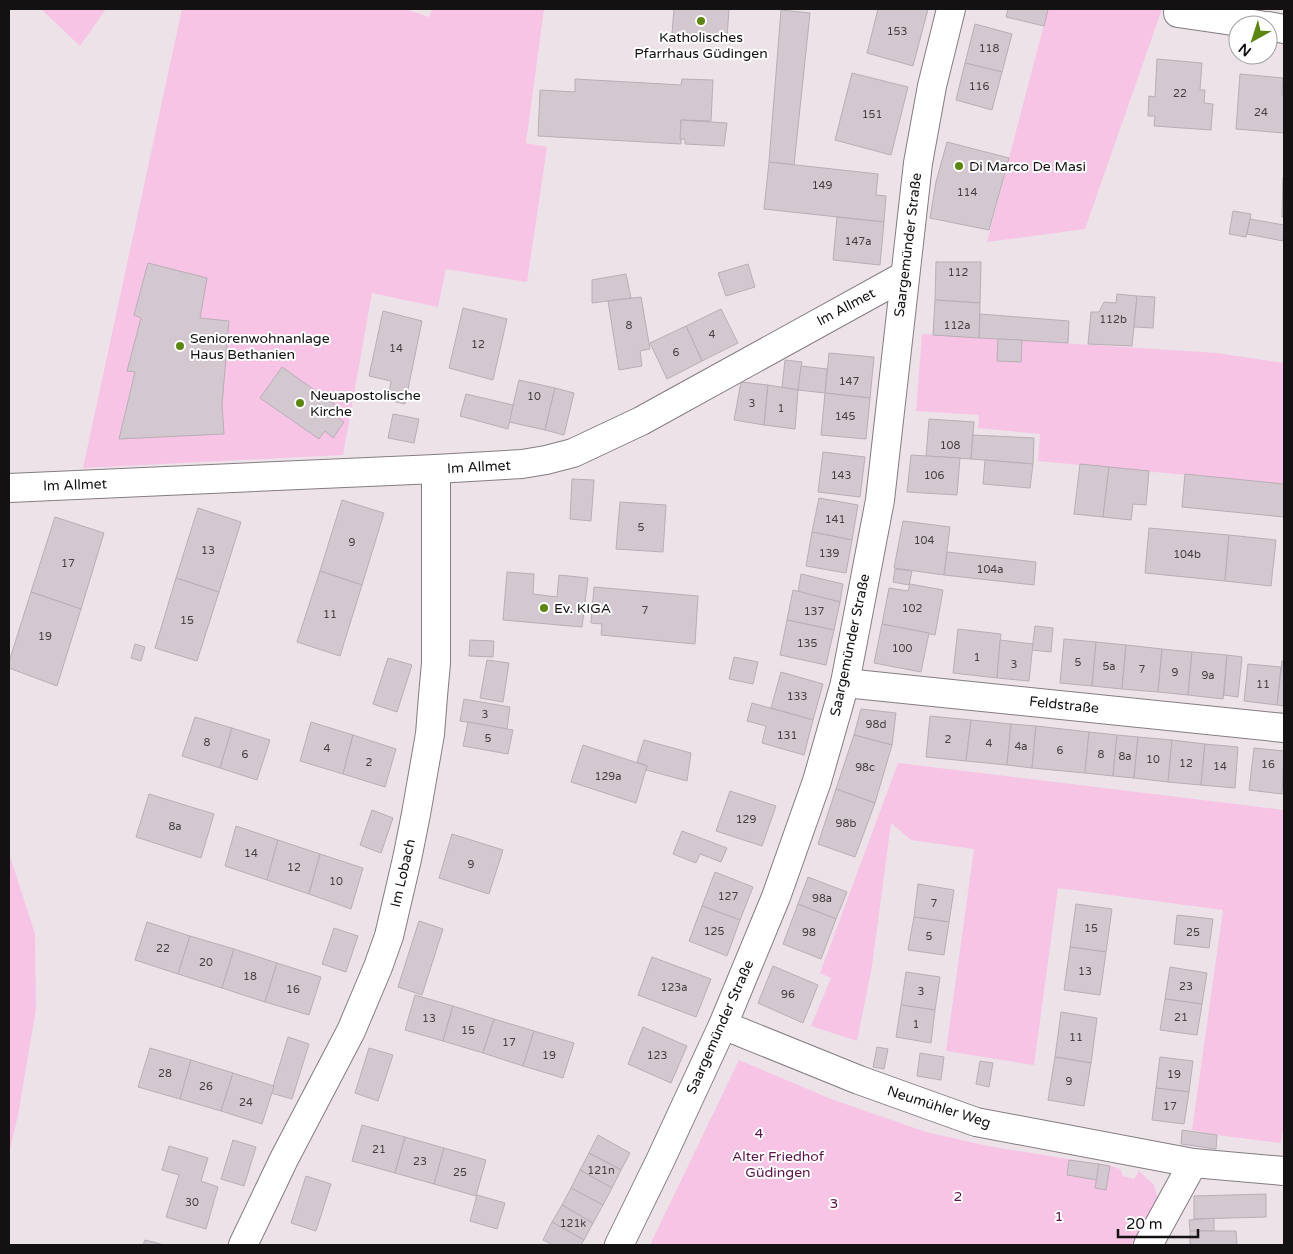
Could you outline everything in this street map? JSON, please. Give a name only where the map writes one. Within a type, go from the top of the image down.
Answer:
[{"type":"street","name":"Saargemünder Straße","points":[[619,1245],[723,1025],[776,897],[817,781],[845,683],[880,500],[918,163],[932,86],[951,9]]},
{"type":"street","points":[[1178,13],[1228,20]]},
{"type":"street","name":"Im Allmet","points":[[9,488],[522,464],[573,453],[641,421],[904,276]]},
{"type":"street","name":"Im Lobach","points":[[243,1245],[284,1159],[351,1031],[378,967],[391,928],[416,814],[430,734],[434,696],[436,663],[436,469]]},
{"type":"street","name":"Feldstraße","points":[[845,683],[1284,728]]},
{"type":"street","name":"Neumühler Weg","points":[[723,1025],[859,1080],[976,1122],[1193,1163],[1284,1170]]},
{"type":"street","points":[[1148,1245],[1193,1163]]},
{"type":"green space","points":[[41,9],[106,9],[80,46]]},
{"type":"green space","points":[[182,9],[405,9],[429,17],[432,9],[544,9],[526,143],[547,147],[527,282],[446,269],[438,307],[372,293],[343,455],[83,468]]},
{"type":"green space","points":[[1048,9],[1162,9],[1085,229],[987,242]]},
{"type":"green space","points":[[922,334],[1217,353],[1284,363],[1284,484],[1038,461],[1040,434],[978,428],[979,415],[916,411]]},
{"type":"green space","points":[[898,763],[1284,810],[1284,1120],[1281,1143],[1192,1130],[1223,910],[1058,888],[1034,1065],[946,1051],[974,849],[911,840],[891,823],[872,966],[857,1041],[811,1026],[831,978],[820,973]]},
{"type":"green space","points":[[9,853],[35,934],[36,1009],[18,1115],[9,1154]]},
{"type":"green space","name":"Alter Friedhof Güdingen","points":[[739,1060],[831,1099],[926,1132],[988,1146],[1110,1166],[1120,1169],[1123,1176],[1134,1179],[1139,1171],[1154,1185],[1158,1200],[1139,1245],[650,1245]]},
{"type":"building","name":"Katholisches Pfarrhaus Güdingen","points":[[674,9],[729,9],[727,38],[672,33]]},
{"type":"building","points":[[878,9],[928,9],[913,66],[867,53]]},
{"type":"building","points":[[1008,9],[1048,9],[1044,26],[1006,17]]},
{"type":"building","points":[[781,10],[810,13],[794,165],[769,162]]},
{"type":"building","points":[[975,24],[1012,34],[1002,72],[965,63]]},
{"type":"building","points":[[1157,59],[1202,63],[1200,90],[1205,90],[1204,103],[1213,104],[1211,130],[1154,126],[1155,116],[1148,116],[1149,96],[1155,97]]},
{"type":"building","points":[[965,63],[1002,72],[992,110],[956,100]]},
{"type":"building","points":[[852,73],[908,87],[891,155],[835,140]]},
{"type":"building","points":[[1240,74],[1283,78],[1284,133],[1236,129]]},
{"type":"building","points":[[575,79],[681,85],[682,79],[713,80],[711,121],[681,120],[681,144],[538,136],[540,90],[575,92]]},
{"type":"building","points":[[681,120],[727,123],[724,146],[685,144],[685,139],[680,139]]},
{"type":"building","points":[[947,142],[1009,158],[989,230],[930,218],[936,182]]},
{"type":"building","points":[[769,162],[878,174],[876,195],[886,196],[884,222],[764,209]]},
{"type":"building","points":[[1283,177],[1284,217],[1282,217]]},
{"type":"building","points":[[1233,211],[1251,214],[1246,237],[1229,234]]},
{"type":"building","points":[[837,217],[884,222],[880,265],[833,260]]},
{"type":"building","points":[[1250,219],[1284,225],[1283,241],[1247,234]]},
{"type":"building","points":[[936,262],[981,262],[980,303],[935,300]]},
{"type":"building","name":"Seniorenwohnanlage Haus Bethanien","points":[[148,263],[207,278],[200,318],[229,321],[222,405],[224,434],[119,439],[135,372],[127,371],[141,318],[134,315]]},
{"type":"building","points":[[748,264],[755,287],[726,296],[718,273]]},
{"type":"building","points":[[626,274],[631,298],[592,303],[592,280]]},
{"type":"building","points":[[1117,294],[1137,296],[1132,346],[1088,344],[1091,312],[1099,312],[1104,302],[1116,303]]},
{"type":"building","points":[[1137,296],[1155,297],[1153,328],[1134,327]]},
{"type":"building","points":[[641,297],[650,349],[640,351],[642,366],[619,370],[608,301]]},
{"type":"building","points":[[935,300],[980,303],[979,338],[933,335]]},
{"type":"building","points":[[463,308],[507,319],[493,380],[449,368]]},
{"type":"building","points":[[721,309],[738,343],[702,361],[686,326]]},
{"type":"building","points":[[383,311],[422,321],[405,404],[388,400],[391,381],[369,376]]},
{"type":"building","points":[[980,314],[1069,321],[1068,343],[979,338]]},
{"type":"building","points":[[686,326],[702,361],[667,379],[650,343]]},
{"type":"building","points":[[998,339],[1022,340],[1021,362],[997,361]]},
{"type":"building","points":[[829,353],[874,357],[870,398],[825,393]]},
{"type":"building","points":[[785,360],[802,362],[798,390],[782,387]]},
{"type":"building","points":[[801,366],[827,369],[825,393],[798,390]]},
{"type":"building","name":"Neuapostolische Kirche","points":[[282,367],[340,408],[335,416],[344,422],[333,438],[325,431],[319,439],[260,398]]},
{"type":"building","points":[[519,380],[555,388],[545,430],[509,422]]},
{"type":"building","points":[[741,382],[768,385],[764,425],[734,420]]},
{"type":"building","points":[[768,385],[798,390],[795,429],[764,425]]},
{"type":"building","points":[[555,388],[574,393],[564,435],[545,430]]},
{"type":"building","points":[[825,393],[870,398],[866,439],[821,435]]},
{"type":"building","points":[[466,394],[513,405],[508,429],[460,416]]},
{"type":"building","points":[[393,414],[419,419],[414,443],[388,438]]},
{"type":"building","points":[[929,419],[974,422],[971,459],[926,456]]},
{"type":"building","points":[[973,435],[1034,438],[1033,464],[971,459]]},
{"type":"building","points":[[823,452],[865,457],[860,497],[818,492]]},
{"type":"building","points":[[911,455],[960,458],[957,495],[907,492]]},
{"type":"building","points":[[985,460],[1033,464],[1030,488],[983,484]]},
{"type":"building","points":[[1080,464],[1109,467],[1103,517],[1074,514]]},
{"type":"building","points":[[1109,467],[1149,471],[1146,505],[1133,504],[1131,520],[1103,517]]},
{"type":"building","points":[[1185,474],[1284,484],[1284,517],[1182,507]]},
{"type":"building","points":[[572,479],[594,480],[591,521],[570,519]]},
{"type":"building","points":[[819,498],[858,505],[852,540],[812,532]]},
{"type":"building","points":[[342,500],[384,513],[362,585],[320,571]]},
{"type":"building","points":[[620,502],[666,505],[663,552],[616,549]]},
{"type":"building","points":[[198,508],[241,522],[219,592],[176,578]]},
{"type":"building","points":[[55,517],[104,533],[81,609],[31,592]]},
{"type":"building","points":[[903,521],[950,527],[944,575],[894,568]]},
{"type":"building","points":[[1149,528],[1229,535],[1225,581],[1145,573]]},
{"type":"building","points":[[812,532],[852,540],[846,573],[806,566]]},
{"type":"building","points":[[1229,535],[1276,540],[1271,586],[1225,581]]},
{"type":"building","points":[[947,552],[1036,562],[1034,585],[944,575]]},
{"type":"building","points":[[895,569],[912,571],[909,585],[893,582]]},
{"type":"building","points":[[320,571],[362,585],[340,656],[297,642]]},
{"type":"building","name":"Ev. KIGA","points":[[507,572],[534,574],[533,594],[557,597],[559,575],[588,578],[582,627],[503,620]]},
{"type":"building","points":[[801,574],[843,584],[840,602],[798,592]]},
{"type":"building","points":[[176,578],[219,592],[197,661],[155,648]]},
{"type":"building","points":[[910,584],[943,590],[935,635],[882,624],[889,588],[908,591]]},
{"type":"building","points":[[594,587],[698,596],[695,644],[601,635],[602,624],[591,623]]},
{"type":"building","points":[[793,590],[840,602],[834,630],[787,620]]},
{"type":"building","points":[[31,592],[81,609],[57,686],[9,668],[9,662]]},
{"type":"building","points":[[787,620],[834,630],[826,665],[780,655]]},
{"type":"building","points":[[882,624],[929,633],[921,672],[874,663]]},
{"type":"building","points":[[1035,626],[1053,628],[1051,652],[1032,650]]},
{"type":"building","points":[[958,629],[1001,634],[997,678],[953,673]]},
{"type":"building","points":[[1064,639],[1096,642],[1092,686],[1060,683]]},
{"type":"building","points":[[470,640],[494,641],[493,657],[469,656]]},
{"type":"building","points":[[1000,640],[1033,644],[1029,681],[997,678]]},
{"type":"building","points":[[1096,642],[1126,645],[1122,689],[1092,686]]},
{"type":"building","points":[[135,644],[145,647],[141,661],[131,658]]},
{"type":"building","points":[[1126,645],[1162,649],[1158,692],[1122,689]]},
{"type":"building","points":[[1162,649],[1192,652],[1188,695],[1158,692]]},
{"type":"building","points":[[1192,652],[1227,655],[1223,699],[1188,695]]},
{"type":"building","points":[[1227,655],[1242,657],[1238,697],[1224,695]]},
{"type":"building","points":[[734,657],[758,662],[753,684],[729,679]]},
{"type":"building","points":[[388,658],[412,665],[397,712],[373,704]]},
{"type":"building","points":[[487,660],[509,663],[503,702],[480,698]]},
{"type":"building","points":[[1282,661],[1284,661],[1284,706],[1277,705]]},
{"type":"building","points":[[1248,664],[1281,667],[1277,705],[1244,701]]},
{"type":"building","points":[[781,672],[823,684],[813,720],[771,708]]},
{"type":"building","points":[[464,699],[510,707],[507,729],[460,721]]},
{"type":"building","points":[[752,703],[813,720],[804,755],[762,743],[766,726],[747,721]]},
{"type":"building","points":[[861,709],[896,713],[892,745],[854,735]]},
{"type":"building","points":[[930,716],[971,720],[966,761],[926,757]]},
{"type":"building","points":[[195,717],[232,728],[220,768],[182,756]]},
{"type":"building","points":[[971,720],[1011,724],[1007,765],[966,761]]},
{"type":"building","points":[[311,722],[353,735],[343,774],[300,761]]},
{"type":"building","points":[[468,722],[513,730],[508,754],[463,746]]},
{"type":"building","points":[[1011,724],[1036,726],[1032,768],[1007,765]]},
{"type":"building","points":[[1036,726],[1089,732],[1085,773],[1032,768]]},
{"type":"building","points":[[232,728],[270,740],[257,780],[220,768]]},
{"type":"building","points":[[1089,732],[1117,735],[1113,776],[1085,773]]},
{"type":"building","points":[[353,735],[396,749],[385,787],[343,774]]},
{"type":"building","points":[[854,735],[892,745],[875,803],[836,789]]},
{"type":"building","points":[[1117,735],[1138,737],[1134,778],[1113,776]]},
{"type":"building","points":[[1138,737],[1172,740],[1168,782],[1134,778]]},
{"type":"building","points":[[644,740],[691,753],[687,781],[646,770],[647,766],[637,762]]},
{"type":"building","points":[[1172,740],[1205,744],[1201,785],[1168,782]]},
{"type":"building","points":[[1205,744],[1238,747],[1235,788],[1201,785]]},
{"type":"building","points":[[583,745],[647,766],[636,803],[571,782]]},
{"type":"building","points":[[1254,748],[1284,751],[1282,794],[1249,790]]},
{"type":"building","points":[[836,789],[875,803],[855,857],[818,844]]},
{"type":"building","points":[[730,791],[776,806],[762,846],[716,831]]},
{"type":"building","points":[[149,794],[214,814],[201,858],[136,837]]},
{"type":"building","points":[[372,810],[393,818],[381,853],[360,845]]},
{"type":"building","points":[[236,826],[278,840],[267,880],[225,866]]},
{"type":"building","points":[[682,831],[727,848],[721,862],[700,854],[696,863],[673,854]]},
{"type":"building","points":[[452,834],[503,850],[489,894],[439,878]]},
{"type":"building","points":[[278,840],[320,854],[309,894],[267,880]]},
{"type":"building","points":[[320,854],[363,868],[351,909],[309,894]]},
{"type":"building","points":[[715,872],[753,887],[740,920],[702,906]]},
{"type":"building","points":[[808,877],[847,892],[836,919],[798,904]]},
{"type":"building","points":[[918,884],[954,890],[949,922],[914,917]]},
{"type":"building","points":[[798,904],[836,919],[821,959],[783,944]]},
{"type":"building","points":[[1076,904],[1112,909],[1106,952],[1070,947]]},
{"type":"building","points":[[702,906],[740,920],[727,956],[689,941]]},
{"type":"building","points":[[1177,915],[1213,919],[1209,948],[1174,944]]},
{"type":"building","points":[[914,917],[949,922],[944,955],[908,950]]},
{"type":"building","points":[[419,921],[443,929],[422,995],[398,987]]},
{"type":"building","points":[[147,922],[190,936],[178,974],[135,960]]},
{"type":"building","points":[[334,928],[358,936],[346,972],[322,964]]},
{"type":"building","points":[[190,936],[234,949],[222,988],[178,974]]},
{"type":"building","points":[[1070,947],[1106,952],[1100,995],[1064,990]]},
{"type":"building","points":[[234,949],[277,963],[265,1002],[222,988]]},
{"type":"building","points":[[652,957],[711,979],[696,1017],[638,995]]},
{"type":"building","points":[[277,963],[321,977],[309,1015],[265,1002]]},
{"type":"building","points":[[773,966],[818,985],[803,1023],[758,1003]]},
{"type":"building","points":[[1170,967],[1207,973],[1202,1004],[1165,999]]},
{"type":"building","points":[[906,972],[940,977],[935,1010],[901,1005]]},
{"type":"building","points":[[415,995],[453,1006],[443,1041],[405,1030]]},
{"type":"building","points":[[1165,999],[1202,1004],[1197,1035],[1160,1030]]},
{"type":"building","points":[[901,1005],[935,1010],[931,1043],[896,1037]]},
{"type":"building","points":[[453,1006],[494,1019],[483,1053],[443,1041]]},
{"type":"building","points":[[1061,1012],[1097,1018],[1091,1063],[1055,1057]]},
{"type":"building","points":[[494,1019],[534,1031],[523,1066],[483,1053]]},
{"type":"building","points":[[643,1027],[687,1046],[671,1083],[628,1064]]},
{"type":"building","points":[[534,1031],[574,1043],[563,1078],[523,1066]]},
{"type":"building","points":[[288,1037],[309,1044],[292,1099],[271,1093]]},
{"type":"building","points":[[877,1047],[888,1049],[884,1069],[873,1067]]},
{"type":"building","points":[[150,1048],[191,1060],[180,1099],[138,1087]]},
{"type":"building","points":[[369,1048],[393,1055],[378,1101],[355,1093]]},
{"type":"building","points":[[920,1053],[944,1057],[941,1080],[917,1076]]},
{"type":"building","points":[[1055,1057],[1091,1063],[1084,1106],[1048,1100]]},
{"type":"building","points":[[1160,1057],[1193,1061],[1189,1092],[1156,1088]]},
{"type":"building","points":[[191,1060],[233,1073],[221,1111],[180,1099]]},
{"type":"building","points":[[980,1061],[993,1063],[989,1087],[976,1084]]},
{"type":"building","points":[[233,1073],[274,1086],[262,1124],[221,1111]]},
{"type":"building","points":[[1156,1088],[1189,1092],[1184,1124],[1152,1120]]},
{"type":"building","points":[[362,1125],[405,1137],[395,1173],[352,1161]]},
{"type":"building","points":[[1182,1130],[1217,1135],[1216,1149],[1181,1144]]},
{"type":"building","points":[[598,1135],[630,1153],[621,1170],[589,1153]]},
{"type":"building","points":[[405,1137],[444,1148],[434,1184],[395,1173]]},
{"type":"building","points":[[233,1140],[256,1147],[244,1186],[221,1179]]},
{"type":"building","points":[[169,1146],[208,1158],[201,1181],[218,1187],[206,1229],[166,1217],[179,1175],[162,1170]]},
{"type":"building","points":[[444,1148],[486,1160],[476,1196],[434,1184]]},
{"type":"building","points":[[589,1153],[621,1170],[612,1188],[580,1170]]},
{"type":"building","points":[[1069,1160],[1099,1164],[1097,1180],[1067,1175]]},
{"type":"building","points":[[1099,1164],[1110,1166],[1106,1190],[1095,1188]]},
{"type":"building","points":[[580,1170],[612,1188],[603,1205],[571,1188]]},
{"type":"building","points":[[306,1176],[331,1184],[316,1231],[291,1223]]},
{"type":"building","points":[[571,1188],[603,1205],[593,1223],[562,1205]]},
{"type":"building","points":[[1266,1194],[1266,1217],[1194,1219],[1194,1196]]},
{"type":"building","points":[[477,1195],[505,1203],[497,1229],[470,1221]]},
{"type":"building","points":[[562,1205],[593,1223],[584,1240],[552,1222]]},
{"type":"building","points":[[1214,1218],[1214,1231],[1190,1231],[1189,1220]]},
{"type":"building","points":[[552,1222],[584,1240],[581,1245],[553,1245],[543,1240]]},
{"type":"building","points":[[1190,1231],[1236,1231],[1237,1245],[1190,1245]]},
{"type":"building","points":[[145,1240],[164,1245],[143,1245]]},
{"type":"place","name":"Katholisches Pfarrhaus Güdingen","points":[[701,21]]},
{"type":"place","name":"Di Marco De Masi","points":[[959,166]]},
{"type":"place","name":"Seniorenwohnanlage Haus Bethanien","points":[[180,346]]},
{"type":"place","name":"Neuapostolische Kirche","points":[[300,403]]},
{"type":"place","name":"Ev. KIGA","points":[[544,608]]},
{"type":"park label","name":"4","points":[[759,1133]]},
{"type":"park label","name":"2","points":[[958,1196]]},
{"type":"park label","name":"3","points":[[834,1203]]},
{"type":"park label","name":"1","points":[[1059,1216]]}]
